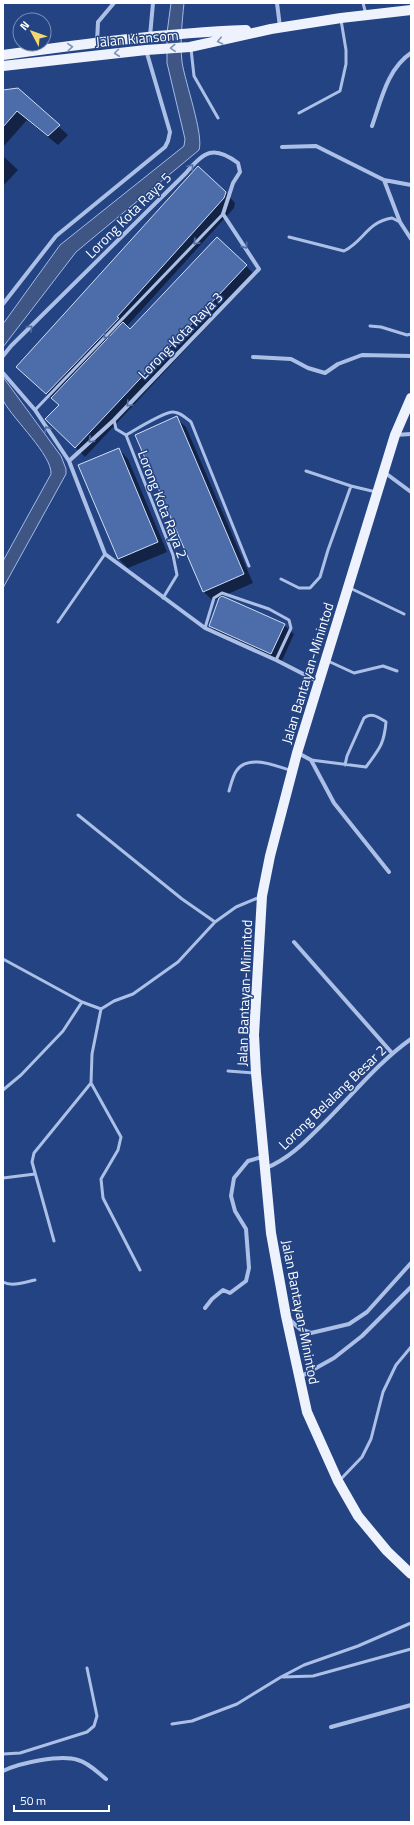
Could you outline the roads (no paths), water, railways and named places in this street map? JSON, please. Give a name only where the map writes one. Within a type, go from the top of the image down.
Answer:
[{"type":"main road","name":"Jalan Kiansom","points":[[3,66],[190,47],[276,28],[341,18],[411,10]]},
{"type":"main road","name":"Jalan Kiansom","points":[[52,46],[215,31],[276,28]]},
{"type":"main road","name":"Jalan Kiansom","points":[[3,55],[16,52]]},
{"type":"main road","name":"Jalan Bantayan-Minintod","points":[[411,398],[395,436],[292,771],[262,896],[254,1035],[256,1073],[265,1156],[271,1233],[286,1316],[307,1412],[338,1481],[358,1516],[387,1552],[411,1574]]},
{"type":"street","points":[[97,43],[98,22],[114,3]]},
{"type":"street","points":[[150,38],[153,3]]},
{"type":"street","points":[[276,28],[277,3]]},
{"type":"street","points":[[3,304],[56,236],[165,147],[170,132],[151,50]]},
{"type":"street","points":[[372,126],[392,72],[403,58],[411,53]]},
{"type":"street","points":[[282,147],[316,146],[384,180],[411,185]]},
{"type":"street","name":"Lorong Kota Raya 5","points":[[3,356],[11,346],[186,173],[200,157],[214,152],[226,154],[238,163],[240,172],[233,183],[223,214]]},
{"type":"street","points":[[384,180],[400,222],[411,239]]},
{"type":"street","name":"Lorong Kota Raya 3","points":[[69,461],[114,420],[259,269],[223,214]]},
{"type":"street","points":[[253,357],[291,359],[308,368],[325,373],[338,364],[362,355],[411,356]]},
{"type":"street","points":[[3,373],[35,410],[69,461],[105,554],[205,628],[276,660],[319,682]]},
{"type":"street","points":[[395,436],[411,434]]},
{"type":"street","points":[[384,472],[411,492]]},
{"type":"street","points":[[297,753],[311,760],[334,803],[389,872]]},
{"type":"street","points":[[294,942],[392,1053]]},
{"type":"street","name":"Lorong Belalang Besar 2","points":[[266,1168],[280,1162],[297,1149],[348,1100],[392,1053],[411,1039]]},
{"type":"street","points":[[205,1308],[212,1299],[223,1290],[230,1293],[246,1281],[249,1268],[246,1229],[235,1211],[231,1196],[234,1178],[248,1161],[265,1156]]},
{"type":"street","points":[[286,1316],[300,1330],[311,1333],[349,1324],[366,1312],[411,1263]]},
{"type":"street","points":[[299,1378],[334,1358],[362,1336],[411,1287]]},
{"type":"street","points":[[331,1727],[411,1705]]},
{"type":"street","points":[[3,1771],[15,1765],[28,1762],[50,1759],[77,1759],[88,1764],[106,1779]]},
{"type":"lane","points":[[363,3],[366,16]]},
{"type":"lane","points":[[299,113],[340,91],[346,64],[346,50],[341,18]]},
{"type":"lane","points":[[190,47],[194,76],[218,118]]},
{"type":"lane","points":[[35,410],[223,214]]},
{"type":"lane","points":[[289,237],[344,251],[351,248],[374,224],[392,218],[400,222]]},
{"type":"lane","points":[[370,326],[381,326],[407,335],[411,334]]},
{"type":"lane","points":[[126,435],[143,424],[172,412],[181,414],[191,422],[249,566]]},
{"type":"lane","name":"Lorong Kota Raya 2","points":[[114,420],[116,429],[126,435],[173,555],[177,575],[163,598]]},
{"type":"lane","points":[[306,471],[377,493]]},
{"type":"lane","points":[[281,579],[299,588],[310,588],[320,577],[351,486]]},
{"type":"lane","points":[[58,622],[105,554]]},
{"type":"lane","points":[[348,587],[404,614]]},
{"type":"lane","points":[[205,628],[214,598],[222,593],[269,609],[289,620],[291,628],[276,660]]},
{"type":"lane","points":[[326,660],[354,673],[382,666],[397,671]]},
{"type":"lane","points":[[311,760],[345,765],[366,767],[380,749],[385,738],[386,722],[375,715],[368,715],[364,718],[347,756],[345,765]]},
{"type":"lane","points":[[229,791],[237,769],[246,764],[259,762],[292,771]]},
{"type":"lane","points":[[78,815],[182,899],[215,922]]},
{"type":"lane","points":[[140,1270],[103,1198],[101,1179],[118,1150],[121,1137],[91,1083],[92,1054],[101,1009],[114,1001],[133,994],[178,962],[215,922],[236,907],[262,896]]},
{"type":"lane","points":[[3,959],[82,1002],[101,1009]]},
{"type":"lane","points":[[3,1090],[21,1075],[63,1031],[82,1002]]},
{"type":"lane","points":[[228,1071],[256,1073]]},
{"type":"lane","points":[[54,1241],[32,1162],[34,1153],[91,1083]]},
{"type":"lane","points":[[3,1178],[35,1174]]},
{"type":"lane","points":[[3,1282],[6,1284],[18,1284],[35,1280]]},
{"type":"lane","points":[[338,1481],[362,1457],[371,1439],[383,1392],[396,1365],[411,1347]]},
{"type":"lane","points":[[172,1724],[192,1721],[237,1704],[304,1665],[358,1646],[411,1623]]},
{"type":"lane","points":[[281,1677],[313,1676],[411,1649]]},
{"type":"lane","points":[[3,1754],[20,1753],[87,1732],[94,1726],[97,1716],[87,1668]]},
{"type":"water","points":[[171,3],[184,3],[181,55],[197,121],[200,143],[199,150],[76,252],[3,347],[3,324],[60,245],[184,146],[185,139],[167,63],[167,33]]},
{"type":"water","points":[[3,377],[61,456],[66,469],[66,474],[3,588],[3,561],[51,474],[50,466],[45,457],[4,402],[2,393]]}]
